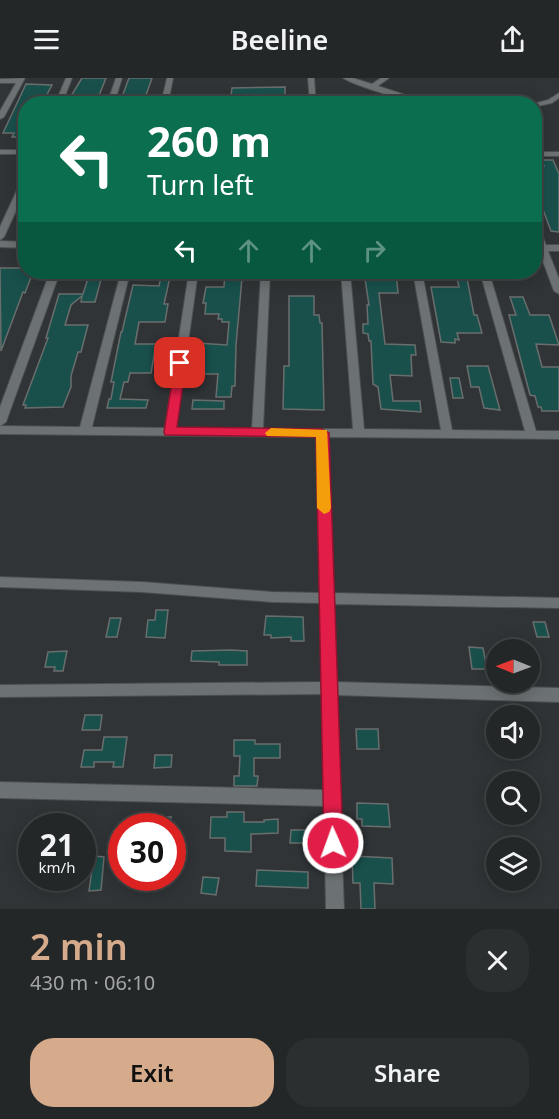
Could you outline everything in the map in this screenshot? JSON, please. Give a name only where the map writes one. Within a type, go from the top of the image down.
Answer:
[{"type":"street","points":[[61,96],[69,78]]},
{"type":"street","points":[[113,96],[119,78]]},
{"type":"street","points":[[166,96],[170,78]]},
{"type":"street","points":[[311,78],[312,96]]},
{"type":"street","points":[[346,78],[402,96]]},
{"type":"street","points":[[371,87],[386,78]]},
{"type":"street","points":[[0,81],[21,80]]},
{"type":"street","points":[[0,117],[21,80]]},
{"type":"street","points":[[542,104],[550,102],[559,96]]},
{"type":"street","points":[[0,102],[9,102]]},
{"type":"street","points":[[0,152],[18,152]]},
{"type":"street","points":[[542,154],[559,154]]},
{"type":"street","points":[[0,237],[18,197]]},
{"type":"street","points":[[0,244],[18,245]]},
{"type":"street","points":[[542,248],[559,248]]},
{"type":"street","points":[[542,256],[559,291]]},
{"type":"street","points":[[0,422],[52,279]]},
{"type":"street","points":[[85,431],[123,279]]},
{"type":"street","points":[[170,432],[193,279]]},
{"type":"street","points":[[257,433],[266,279]]},
{"type":"street","points":[[347,279],[359,434]]},
{"type":"street","points":[[419,279],[447,434]]},
{"type":"street","points":[[487,279],[532,435]]},
{"type":"street","points":[[0,430],[559,435]]},
{"type":"street","points":[[322,433],[327,688],[335,909]]},
{"type":"street","points":[[0,582],[142,587],[326,599],[559,603]]},
{"type":"street","points":[[0,691],[327,688],[559,695]]},
{"type":"street","points":[[0,789],[332,798]]},
{"type":"building","points":[[82,78],[106,78],[99,96],[71,96]]},
{"type":"building","points":[[129,78],[152,78],[146,96],[122,96]]},
{"type":"building","points":[[26,84],[52,85],[46,96],[20,96]]},
{"type":"building","points":[[285,87],[285,96],[231,96],[232,88]]},
{"type":"building","points":[[18,101],[18,137],[12,137],[14,133],[3,133]]},
{"type":"building","points":[[542,160],[553,160],[559,174],[559,232],[551,231],[542,207],[542,166],[544,166]]},
{"type":"building","points":[[0,268],[18,268],[18,279],[30,279],[25,293],[23,292],[1,351]]},
{"type":"building","points":[[88,279],[101,279],[95,302],[81,302],[82,296],[71,305],[65,325],[88,325],[81,352],[78,352],[71,376],[71,387],[63,407],[25,408],[26,405],[23,405],[48,338],[46,338],[59,294],[83,294]]},
{"type":"building","points":[[161,279],[170,279],[164,304],[168,304],[165,322],[139,322],[135,344],[156,344],[151,373],[130,373],[128,382],[124,382],[120,399],[148,400],[146,408],[107,408],[109,399],[111,399],[114,382],[111,382],[133,285],[159,286]]},
{"type":"building","points":[[225,279],[242,279],[235,386],[232,386],[231,397],[216,397],[218,374],[199,374],[196,372],[197,361],[194,361],[197,343],[227,345],[229,322],[222,322],[222,319],[218,319],[219,314],[205,314],[206,303],[203,303],[206,287],[224,287]]},
{"type":"building","points":[[365,279],[397,279],[398,293],[379,293],[385,344],[415,345],[416,355],[411,355],[412,376],[390,375],[393,401],[420,401],[421,412],[381,409],[378,387],[373,384],[371,341],[369,341],[368,334],[363,333],[363,324],[368,324],[367,305],[369,305]]},
{"type":"building","points":[[457,279],[467,279],[474,315],[477,315],[482,333],[457,333],[459,340],[455,339],[455,343],[441,342],[431,287],[459,287]]},
{"type":"building","points":[[289,296],[314,296],[314,315],[319,315],[320,323],[322,323],[324,410],[283,409],[284,366],[289,366]]},
{"type":"building","points":[[510,297],[523,297],[530,315],[549,315],[559,345],[536,344],[542,367],[559,367],[559,411],[542,411],[541,407],[538,407],[535,396],[530,395],[509,315],[516,315]]},
{"type":"building","points":[[467,366],[488,366],[500,410],[484,408],[479,387],[471,387]]},
{"type":"building","points":[[450,378],[459,378],[463,398],[453,398]]},
{"type":"building","points":[[193,400],[224,401],[224,409],[192,409]]},
{"type":"building","points":[[156,610],[168,610],[165,638],[146,637],[148,620],[155,620]]},
{"type":"building","points":[[266,616],[303,617],[304,641],[291,641],[291,637],[271,638],[271,635],[264,635]]},
{"type":"building","points":[[110,618],[121,618],[117,637],[106,637]]},
{"type":"building","points":[[533,622],[545,622],[549,637],[537,637]]},
{"type":"building","points":[[469,647],[483,648],[486,669],[472,669]]},
{"type":"building","points":[[67,651],[63,671],[54,671],[55,667],[45,667],[48,652]]},
{"type":"building","points":[[192,651],[247,651],[247,665],[219,665],[219,662],[191,661]]},
{"type":"building","points":[[85,715],[102,715],[100,730],[82,730]]},
{"type":"building","points":[[356,729],[378,729],[379,749],[357,749]]},
{"type":"building","points":[[104,737],[127,737],[123,767],[113,767],[114,762],[94,762],[94,767],[81,767],[84,750],[102,750]]},
{"type":"building","points":[[234,740],[255,740],[255,744],[280,744],[280,758],[254,758],[254,776],[258,776],[257,786],[234,786],[234,776],[239,776],[240,756],[234,756]]},
{"type":"building","points":[[155,755],[172,755],[171,767],[154,768]]},
{"type":"building","points":[[357,803],[388,804],[390,827],[362,826],[362,819],[357,819]]},
{"type":"building","points":[[227,812],[244,812],[244,822],[278,819],[278,833],[251,834],[251,852],[225,851],[225,838],[210,838],[211,817],[227,817]]},
{"type":"building","points":[[291,830],[306,830],[306,843],[290,843]]},
{"type":"building","points":[[96,856],[104,857],[101,890],[96,890]]},
{"type":"building","points":[[352,856],[392,858],[393,884],[374,883],[375,909],[361,909],[360,883],[353,883]]},
{"type":"building","points":[[257,870],[308,872],[308,888],[256,886]]},
{"type":"building","points":[[203,877],[219,878],[216,895],[201,893]]},
{"type":"slow traffic","points":[[271,433],[322,433],[324,508]]},
{"type":"route","points":[[180,363],[170,432],[322,433],[327,688],[333,843]]}]
